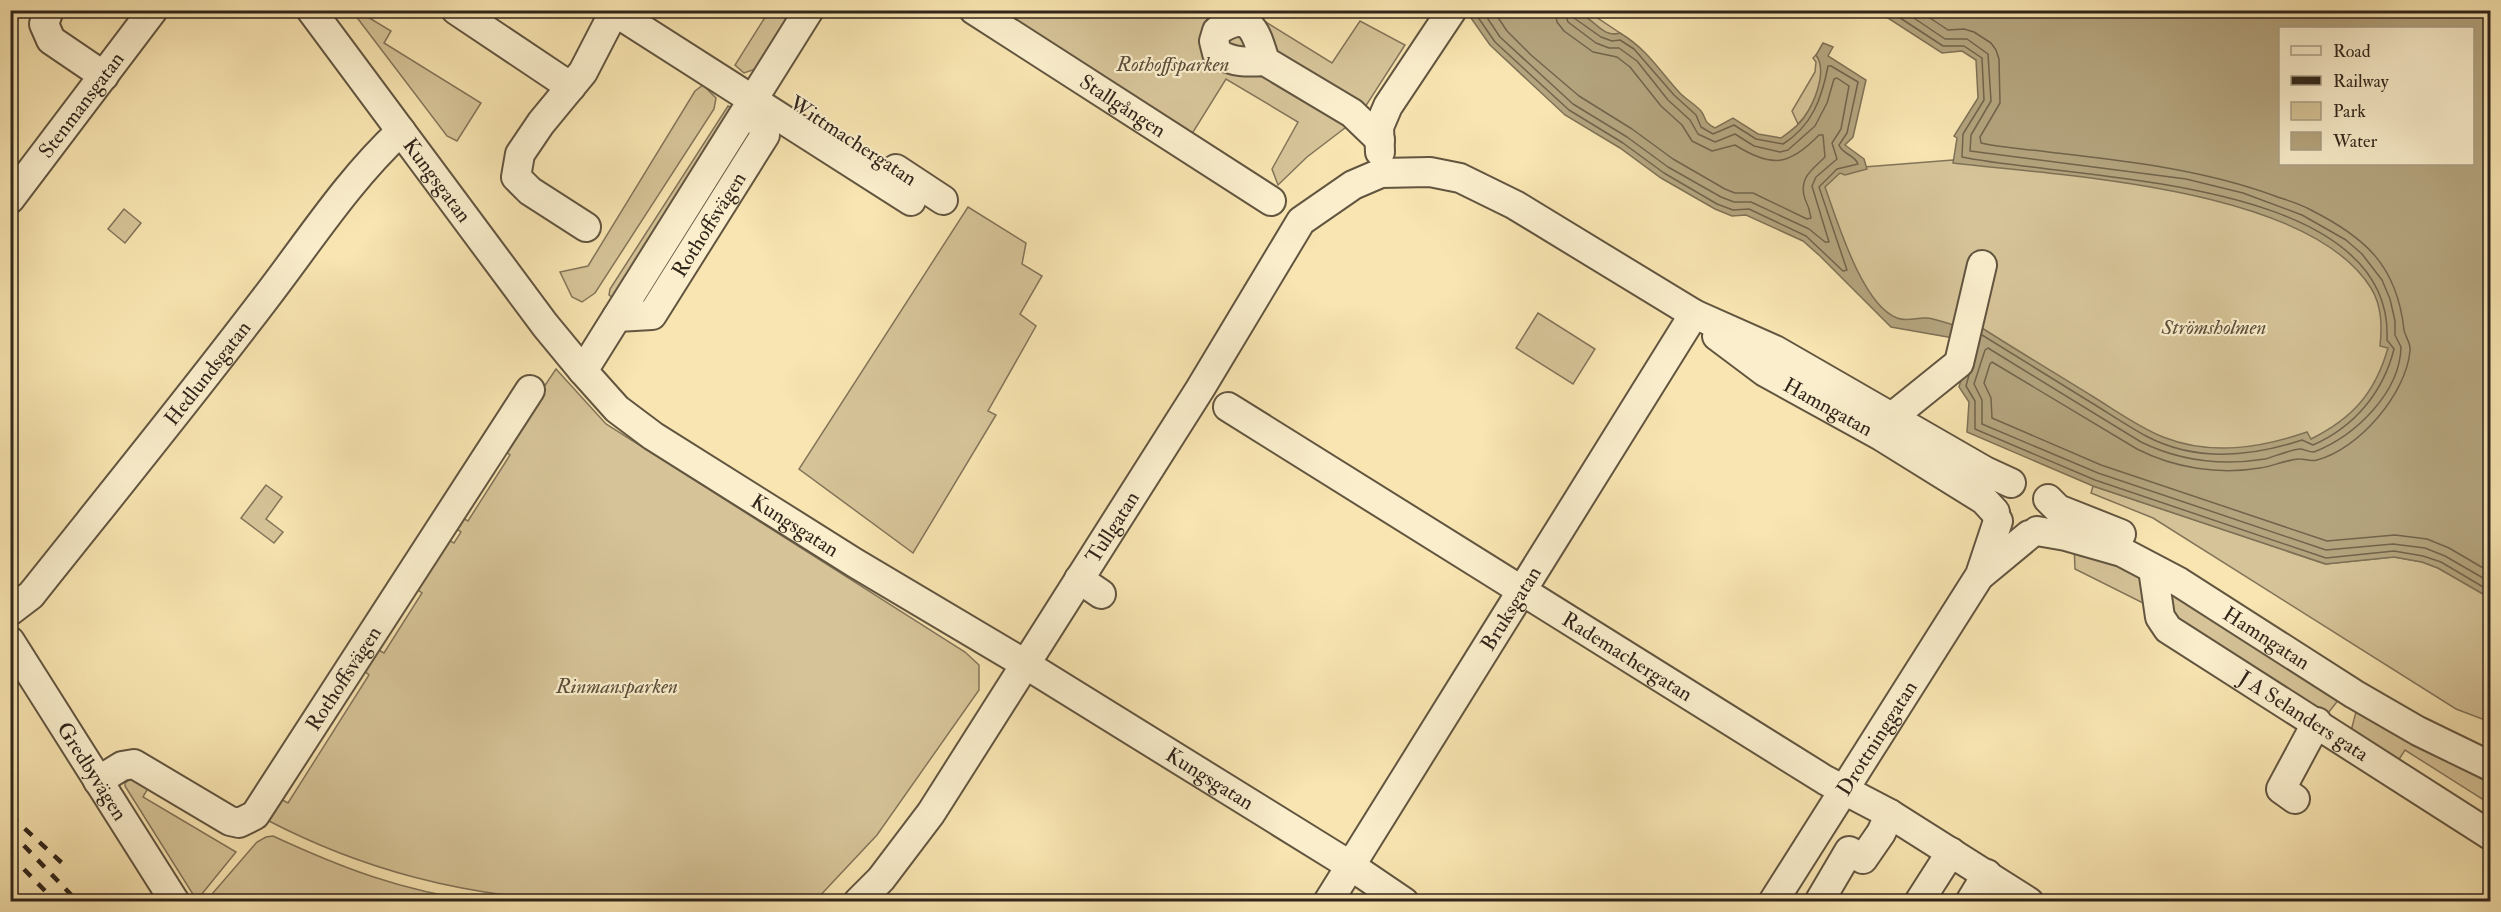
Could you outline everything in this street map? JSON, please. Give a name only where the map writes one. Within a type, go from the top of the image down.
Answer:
[{"type":"street","points":[[49,10],[44,24],[51,39],[104,76]]},
{"type":"street","name":"Stenmansgatan","points":[[10,200],[153,10]]},
{"type":"street","name":"Kungsgatan","points":[[311,10],[545,325],[617,409],[653,436],[855,563],[1025,664],[1351,866],[1404,902]]},
{"type":"street","points":[[456,10],[491,21],[571,87]]},
{"type":"street","name":"Rothoffsvägen","points":[[583,371],[808,10]]},
{"type":"street","name":"Stallgången","points":[[974,10],[1271,201]]},
{"type":"street","points":[[1381,173],[1379,128],[1388,106],[1452,10]]},
{"type":"street","points":[[586,227],[530,191],[516,177],[520,154],[583,72],[613,11],[758,92]]},
{"type":"street","points":[[1265,62],[1258,21],[1247,23],[1238,21],[1228,24],[1217,32],[1214,41],[1217,53],[1227,59],[1242,62],[1265,62],[1352,113],[1380,140]]},
{"type":"street","name":"Wittmachergatan","points":[[758,92],[944,200]]},
{"type":"street","name":"Wittmachergatan","points":[[758,92],[911,201]]},
{"type":"street","name":"Hedlundsgatan","points":[[10,611],[31,596],[257,310],[339,200],[375,155],[401,131]]},
{"type":"street","name":"Hamngatan","points":[[1381,173],[1430,172],[1460,178],[1515,205],[1694,314],[1722,340],[1765,372],[2012,483]]},
{"type":"street","name":"Tullgatan","points":[[858,902],[881,879],[931,813],[1025,664],[1090,587],[1200,389],[1301,220],[1353,185],[1381,173]]},
{"type":"street","points":[[1886,427],[1959,363],[1982,265]]},
{"type":"street","name":"Bruksgatan","points":[[1328,902],[1694,314]]},
{"type":"street","name":"Rothoffsvägen","points":[[98,781],[122,766],[134,764],[230,821],[239,823],[255,815],[530,390]]},
{"type":"street","name":"Rademachergatan","points":[[1228,407],[1843,791],[1890,814],[2029,902]]},
{"type":"street","name":"Hamngatan","points":[[1886,427],[1984,500],[1997,517]]},
{"type":"street","points":[[2029,482],[2044,492],[2048,500],[2048,517],[2033,533],[2011,533],[1997,517],[1998,495],[2012,483],[2029,482]]},
{"type":"street","name":"Hamngatan","points":[[2048,500],[2058,510],[2151,547],[2428,722],[2460,738],[2490,748]]},
{"type":"street","name":"Drottninggatan","points":[[1773,902],[1980,575],[1997,517]]},
{"type":"street","name":"Hamngatan","points":[[2033,533],[2066,536],[2122,552],[2179,582],[2354,694],[2418,731],[2490,766]]},
{"type":"street","name":"Drottninggatan","points":[[1980,575],[2033,533]]},
{"type":"street","name":"J A Selanders gata","points":[[2153,569],[2160,617],[2168,629],[2317,722],[2490,835]]},
{"type":"street","name":"Gredbyvägen","points":[[10,641],[175,902]]},
{"type":"street","points":[[2295,799],[2280,789],[2317,722]]},
{"type":"street","points":[[1819,902],[1849,851],[1863,859],[1881,833],[1890,814]]},
{"type":"street","points":[[1919,902],[1952,852]]},
{"type":"street","points":[[1970,902],[1987,874]]},
{"type":"green space","points":[[352,11],[358,11],[391,31],[384,43],[481,103],[457,141],[447,136]]},
{"type":"green space","points":[[769,11],[799,11],[761,67],[744,73],[735,65]]},
{"type":"green space","name":"Rothoffsparken","points":[[990,11],[1267,11],[1261,19],[1332,63],[1360,21],[1405,45],[1358,118],[1307,157],[1278,185],[1272,169],[1298,122],[1226,79],[1190,137]]},
{"type":"green space","points":[[1576,13],[1596,17],[1620,33],[1602,31]]},
{"type":"green space","points":[[1816,55],[1821,71],[1818,91],[1809,110],[1798,124],[1792,111],[1815,72],[1816,62],[1813,58]]},
{"type":"green space","points":[[703,85],[716,98],[714,109],[595,293],[582,302],[572,297],[560,272],[588,266],[695,91]]},
{"type":"green space","points":[[728,106],[734,109],[613,298],[609,295],[610,289]]},
{"type":"green space","name":"Strömsholmen","points":[[1953,160],[2184,187],[2289,218],[2355,257],[2384,293],[2395,348],[2376,394],[2348,422],[2313,442],[2237,456],[2144,436],[1979,336],[1890,321],[1856,283],[1830,219],[1823,179],[1851,168]]},
{"type":"green space","points":[[968,207],[1026,243],[1022,264],[1042,276],[1020,314],[1036,326],[988,411],[996,415],[913,553],[799,469]]},
{"type":"green space","points":[[124,209],[141,223],[125,243],[108,229]]},
{"type":"green space","points":[[1538,313],[1595,349],[1573,384],[1516,348]]},
{"type":"green space","name":"Rinmansparken","points":[[556,369],[606,424],[965,652],[979,665],[979,690],[877,835],[815,901],[589,902],[490,893],[413,877],[376,866],[303,838],[267,820],[279,798],[288,803],[369,675],[362,669],[375,648],[384,653],[422,593],[414,587],[445,538],[454,543],[461,532],[453,526],[459,516],[468,521],[510,455],[502,449]]},
{"type":"green space","points":[[266,485],[282,497],[266,519],[283,532],[274,543],[241,518]]},
{"type":"green space","points":[[2093,486],[2325,564],[2394,557],[2422,562],[2438,568],[2490,598],[2490,722],[2456,709],[2153,518],[2091,493]]},
{"type":"green space","points":[[2074,545],[2145,576],[2149,590],[2143,603],[2075,569]]},
{"type":"green space","points":[[2169,585],[2343,694],[2325,717],[2182,626],[2170,608]]},
{"type":"green space","points":[[2358,704],[2490,773],[2490,804],[2405,750],[2396,764],[2350,735]]},
{"type":"green space","points":[[131,779],[148,788],[143,797],[236,852],[201,895],[194,896],[125,786],[125,783]]},
{"type":"green space","points":[[273,836],[373,877],[450,897],[478,901],[206,901],[257,842]]},
{"type":"water","points":[[1568,10],[1587,18],[1604,31],[1620,33],[1630,39],[1652,60],[1681,95],[1701,111],[1711,126],[1715,128],[1733,118],[1758,134],[1781,138],[1801,122],[1815,97],[1821,70],[1816,55],[1823,43],[1833,47],[1828,56],[1866,80],[1853,137],[1845,145],[1864,159],[1867,169],[1845,175],[1840,173],[1825,187],[1852,260],[1862,280],[1884,310],[1897,318],[1906,320],[1928,318],[1962,327],[1982,328],[2127,418],[2163,437],[2199,446],[2235,448],[2289,438],[2307,432],[2311,439],[2339,422],[2360,403],[2376,378],[2388,348],[2380,346],[2380,316],[2371,288],[2339,254],[2295,228],[2240,207],[2180,192],[2117,182],[1953,163],[1957,138],[1954,136],[1978,98],[1976,60],[1962,51],[1942,53],[1877,11],[2490,11],[2490,598],[2438,568],[2422,562],[2394,557],[2326,564],[2093,486],[1967,432],[1969,402],[1959,387],[1972,344],[1959,339],[1891,327],[1803,241],[1746,215],[1732,216],[1715,209],[1661,178],[1620,148],[1565,115],[1490,45],[1466,11]]},
{"type":"railway","points":[[10,815],[62,863]]},
{"type":"railway","points":[[10,831],[78,902]]},
{"type":"railway","points":[[10,855],[56,902]]}]
